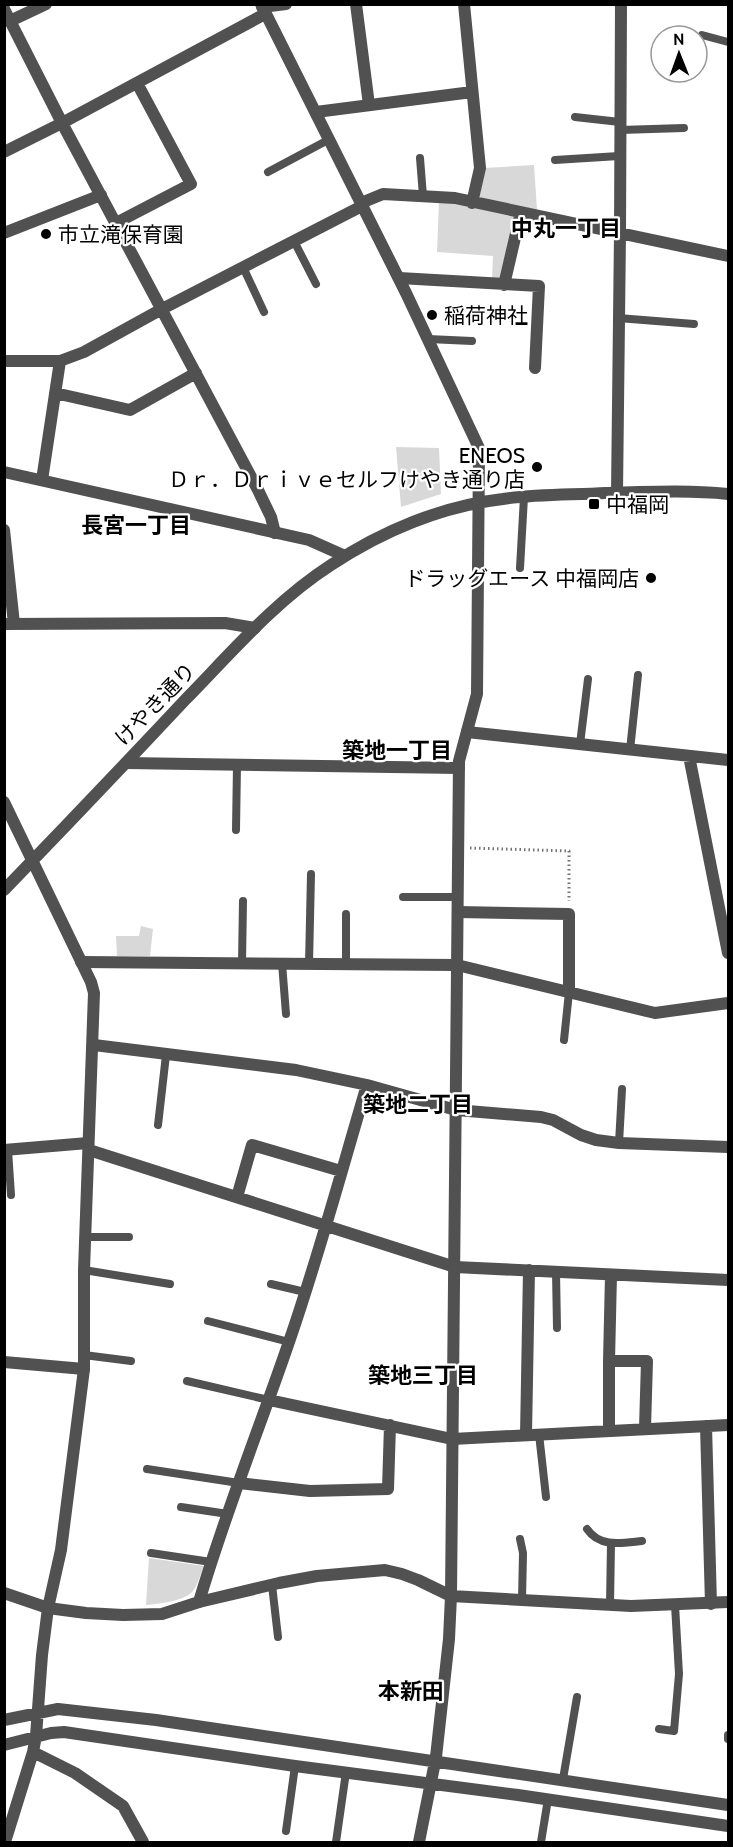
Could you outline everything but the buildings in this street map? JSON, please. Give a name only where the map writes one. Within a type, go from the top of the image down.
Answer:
[{"type":"street","points":[[46,4],[8,15],[258,490],[271,517],[275,533]]},
{"type":"street","points":[[4,152],[137,83],[263,8],[286,4]]},
{"type":"street","points":[[357,4],[369,105]]},
{"type":"street","points":[[464,4],[480,168],[472,203]]},
{"type":"street","points":[[617,493],[621,4]]},
{"type":"street","points":[[263,8],[399,278],[479,448],[477,694],[459,761],[452,1596],[435,1762],[419,1842]]},
{"type":"street","points":[[116,223],[191,184],[137,83]]},
{"type":"street","points":[[316,112],[472,92]]},
{"type":"street","points":[[4,361],[60,361],[84,352],[383,194],[455,198],[729,256]]},
{"type":"street","points":[[4,233],[101,195]]},
{"type":"street","points":[[504,285],[521,213]]},
{"type":"street","points":[[399,278],[539,286],[535,368]]},
{"type":"street","points":[[42,480],[60,361]]},
{"type":"street","points":[[55,393],[130,410],[196,373]]},
{"type":"street","points":[[4,472],[309,540],[345,556]]},
{"type":"street","name":"けやき通り","points":[[4,890],[255,628],[308,581],[345,556],[424,518],[478,502],[524,496],[617,493],[702,491],[729,494]]},
{"type":"street","points":[[4,530],[9,624],[225,622],[255,628]]},
{"type":"street","points":[[467,732],[729,760]]},
{"type":"street","points":[[689,756],[729,953]]},
{"type":"street","points":[[126,763],[459,768]]},
{"type":"street","points":[[4,802],[94,993],[94,1045],[84,1270],[84,1369],[61,1550],[48,1608],[36,1736],[6,1836]]},
{"type":"street","points":[[458,912],[569,914],[569,992]]},
{"type":"street","points":[[81,962],[457,965],[655,1013],[729,1004]]},
{"type":"street","points":[[94,1045],[296,1071],[367,1085],[456,1110],[541,1117],[553,1120],[596,1140],[729,1147]]},
{"type":"street","points":[[199,1602],[289,1342],[367,1085]]},
{"type":"street","points":[[237,1197],[252,1145],[341,1171]]},
{"type":"street","points":[[6,1150],[88,1147],[455,1267],[729,1280]]},
{"type":"street","points":[[529,1270],[532,1434]]},
{"type":"street","points":[[609,1430],[611,1275]]},
{"type":"street","points":[[609,1361],[647,1361],[645,1428]]},
{"type":"street","points":[[4,1362],[84,1369]]},
{"type":"street","points":[[268,1400],[452,1439],[729,1425]]},
{"type":"street","points":[[239,1483],[310,1491],[388,1489],[390,1425]]},
{"type":"street","points":[[706,1426],[711,1604]]},
{"type":"street","points":[[4,1593],[48,1608],[86,1613],[162,1614],[199,1602],[317,1576],[385,1570],[402,1574],[452,1596],[610,1605],[729,1602]]},
{"type":"street","points":[[4,1720],[58,1709],[145,1719],[729,1805]]},
{"type":"street","points":[[4,1745],[51,1732],[64,1732],[729,1826]]},
{"type":"street","points":[[33,1752],[75,1773],[123,1806],[143,1842]]},
{"type":"lane","points":[[709,37],[729,42]]},
{"type":"lane","points":[[575,117],[620,126],[684,128]]},
{"type":"lane","points":[[268,172],[328,140]]},
{"type":"lane","points":[[555,160],[619,156]]},
{"type":"lane","points":[[420,158],[423,196]]},
{"type":"lane","points":[[294,241],[316,284]]},
{"type":"lane","points":[[243,267],[264,312]]},
{"type":"lane","points":[[618,318],[694,324]]},
{"type":"lane","points":[[428,339],[472,341]]},
{"type":"lane","points":[[520,568],[524,496]]},
{"type":"lane","points":[[630,750],[638,675]]},
{"type":"lane","points":[[580,744],[588,679]]},
{"type":"lane","points":[[236,830],[237,765]]},
{"type":"lane","points":[[309,963],[311,874]]},
{"type":"lane","points":[[403,897],[458,897]]},
{"type":"lane","points":[[242,963],[243,901]]},
{"type":"lane","points":[[346,914],[346,964]]},
{"type":"lane","points":[[282,963],[286,1014]]},
{"type":"lane","points":[[564,1040],[569,992]]},
{"type":"lane","points":[[158,1125],[166,1055]]},
{"type":"lane","points":[[619,1143],[622,1089]]},
{"type":"lane","points":[[6,1150],[11,1195]]},
{"type":"lane","points":[[86,1237],[129,1237]]},
{"type":"lane","points":[[84,1270],[170,1284]]},
{"type":"lane","points":[[556,1272],[556,1328]]},
{"type":"lane","points":[[271,1284],[304,1292]]},
{"type":"lane","points":[[208,1321],[289,1342]]},
{"type":"lane","points":[[84,1355],[131,1361]]},
{"type":"lane","points":[[187,1382],[268,1400]]},
{"type":"lane","points":[[532,1434],[546,1497]]},
{"type":"lane","points":[[147,1469],[239,1483]]},
{"type":"lane","points":[[181,1507],[228,1514]]},
{"type":"lane","points":[[587,1529],[590,1534],[610,1543],[642,1541]]},
{"type":"lane","points":[[520,1539],[523,1553],[522,1600]]},
{"type":"lane","points":[[610,1543],[610,1605]]},
{"type":"lane","points":[[151,1553],[211,1562]]},
{"type":"lane","points":[[272,1585],[278,1637]]},
{"type":"lane","points":[[659,1729],[674,1731],[678,1674],[675,1605]]},
{"type":"lane","points":[[563,1779],[577,1696]]},
{"type":"lane","points":[[286,1831],[295,1766]]},
{"type":"lane","points":[[336,1842],[346,1772]]},
{"type":"lane","points":[[541,1842],[548,1799]]},
{"type":"path","points":[[459,848],[568,851],[569,914]]},
{"type":"shaded area","points":[[534,165],[537,210],[479,201],[484,168]]},
{"type":"shaded area","points":[[439,202],[516,214],[501,280],[492,279],[493,256],[437,252]]},
{"type":"shaded area","points":[[396,447],[439,448],[441,494],[401,507]]},
{"type":"shaded area","points":[[141,926],[153,929],[150,956],[117,956],[116,936],[139,936]]},
{"type":"shaded area","points":[[149,1558],[204,1566],[196,1587],[188,1595],[146,1605]]},
{"type":"place","name":"市立滝保育園","points":[[46,234]]},
{"type":"place","name":"稲荷神社","points":[[432,315]]},
{"type":"place","name":"ENEOS Ｄｒ．Ｄｒｉｖｅセルフけやき通り店","points":[[537,467]]},
{"type":"place","name":"中福岡","points":[[594,504]]},
{"type":"place","name":"ドラッグエース 中福岡店","points":[[651,578]]},
{"type":"district","name":"中丸一丁目","points":[[566,228]]},
{"type":"district","name":"長宮一丁目","points":[[136,525]]},
{"type":"district","name":"築地一丁目","points":[[397,750]]},
{"type":"district","name":"築地二丁目","points":[[418,1104]]},
{"type":"district","name":"築地三丁目","points":[[423,1375]]},
{"type":"district","name":"本新田","points":[[411,1691]]}]
